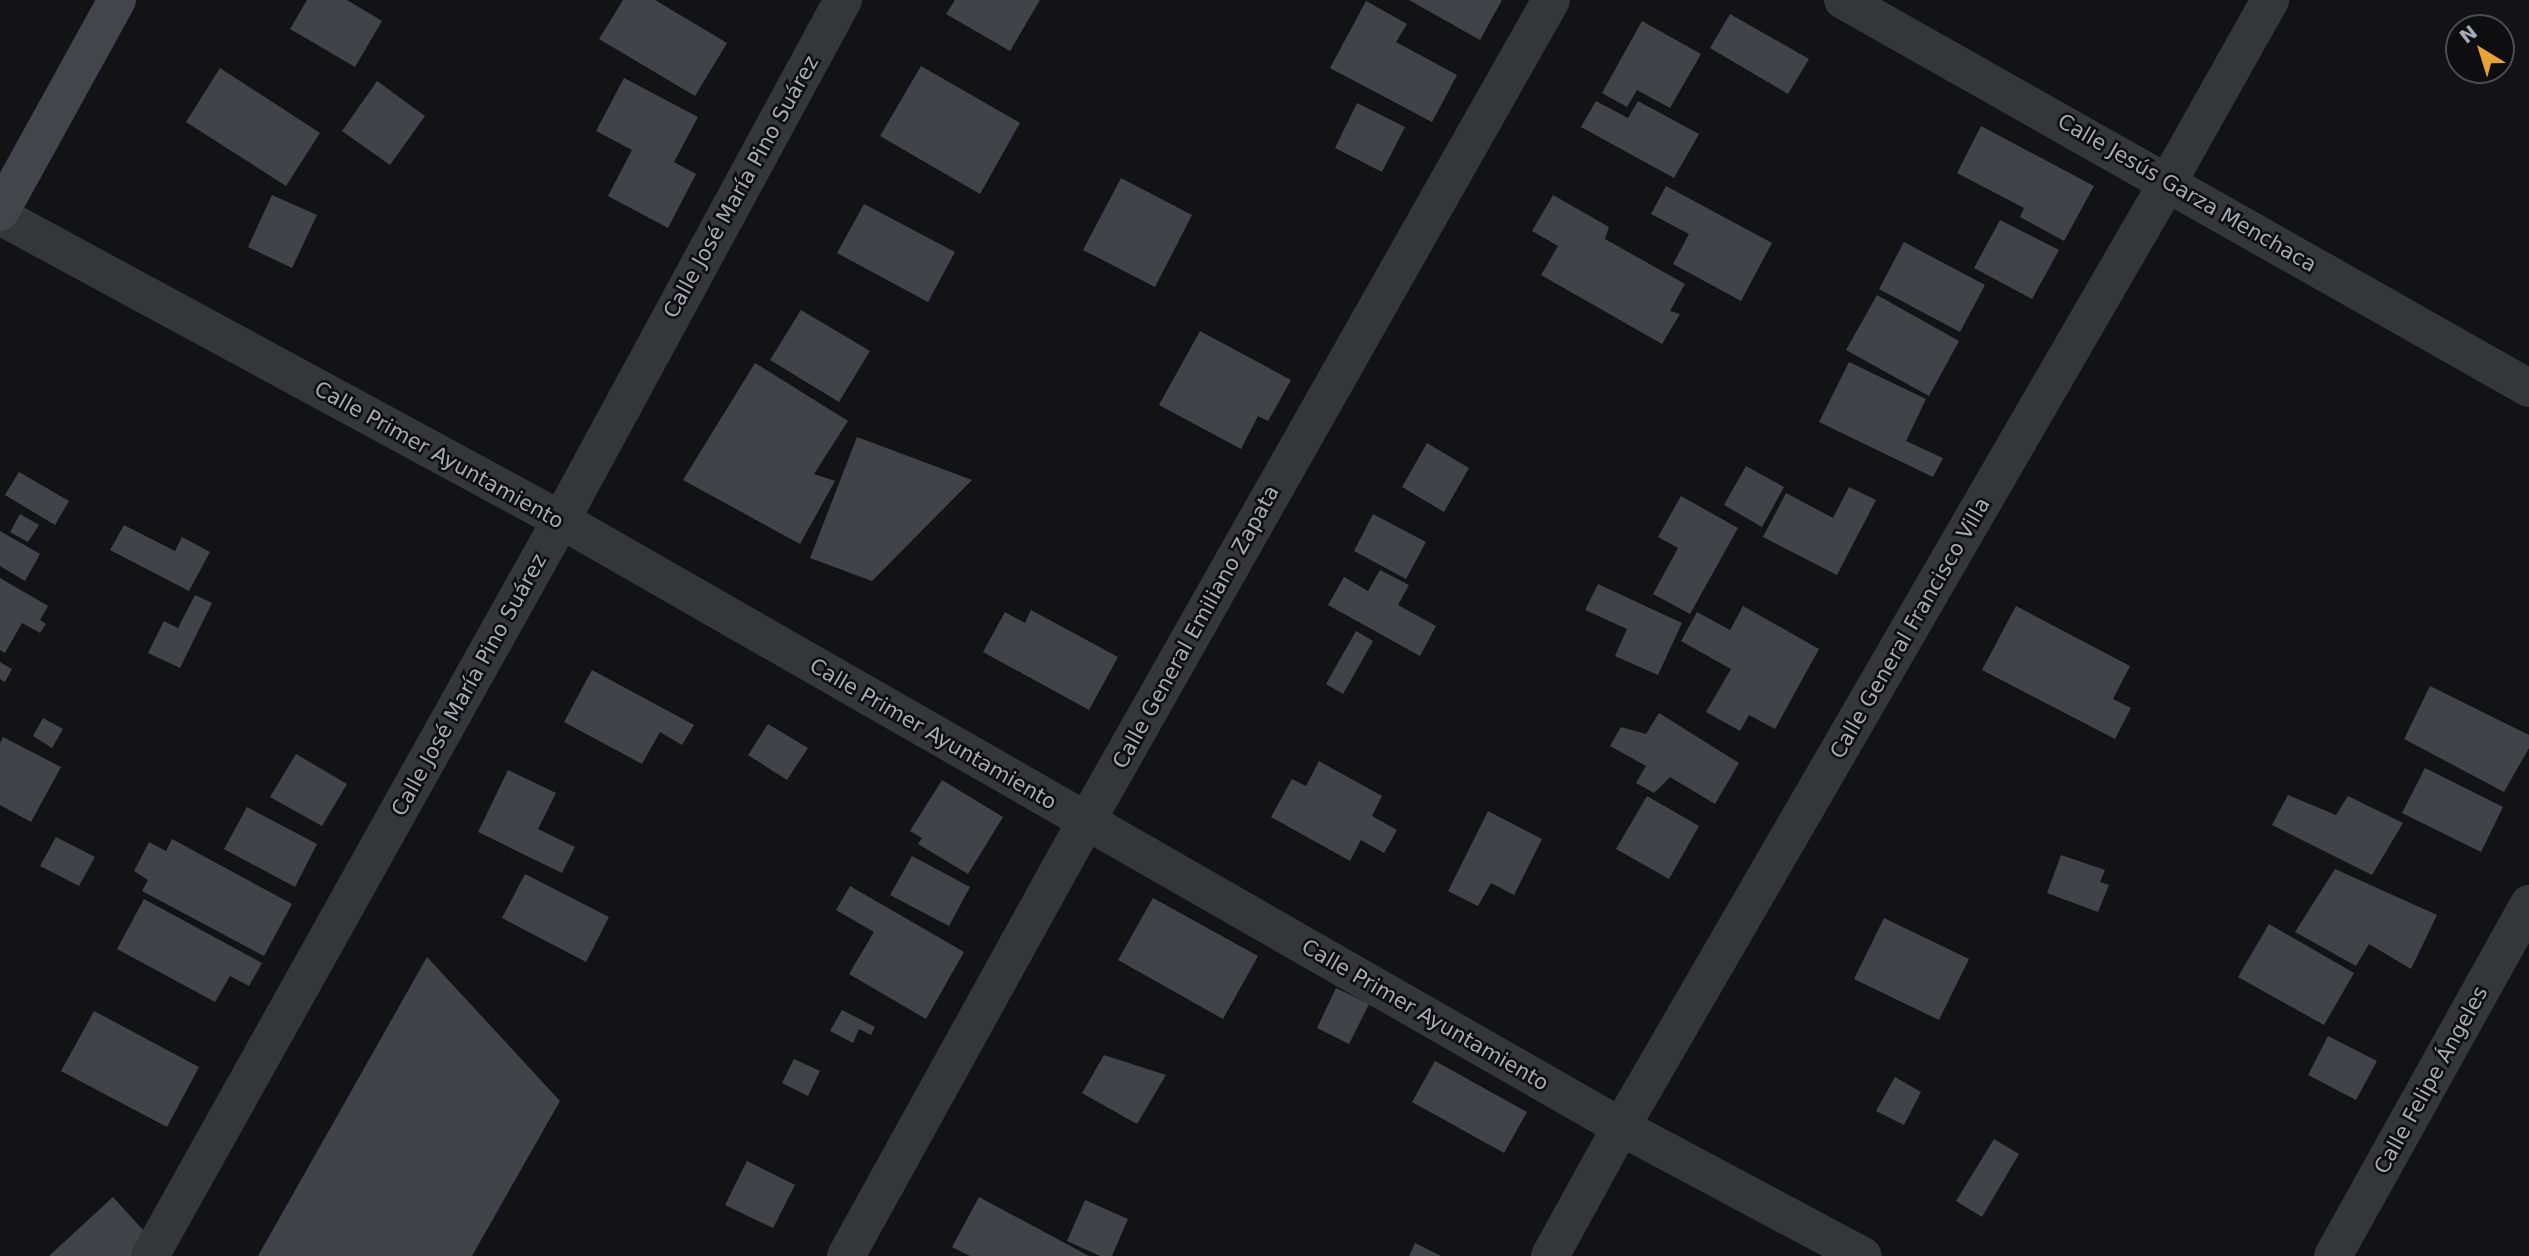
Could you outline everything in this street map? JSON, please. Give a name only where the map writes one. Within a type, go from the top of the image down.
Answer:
[{"type":"street","points":[[0,214],[117,0]]},
{"type":"street","name":"Calle José María Pino Suárez","points":[[150,1256],[561,520],[843,0]]},
{"type":"street","name":"Calle General Emiliano Zapata","points":[[846,1256],[1086,822],[1551,0]]},
{"type":"street","name":"Calle Jesús Garza Menchaca","points":[[1843,0],[2529,388]]},
{"type":"street","name":"Calle General Francisco Villa","points":[[1550,1256],[1621,1127],[2168,182],[2270,0]]},
{"type":"street","name":"Calle Primer Ayuntamiento","points":[[0,214],[561,520],[1621,1127],[1863,1256]]},
{"type":"street","name":"Calle Felipe Ángeles","points":[[2333,1256],[2529,904]]},
{"type":"building","points":[[307,0],[347,0],[382,21],[355,67],[290,29]]},
{"type":"building","points":[[623,0],[655,0],[727,43],[695,96],[599,39]]},
{"type":"building","points":[[955,0],[1040,0],[1010,51],[946,14]]},
{"type":"building","points":[[1409,0],[1502,0],[1480,40]]},
{"type":"building","points":[[1366,1],[1407,24],[1396,42],[1457,75],[1432,122],[1330,68]]},
{"type":"building","points":[[1730,14],[1809,59],[1788,94],[1710,48]]},
{"type":"building","points":[[1642,21],[1701,54],[1670,108],[1637,90],[1627,107],[1602,93]]},
{"type":"building","points":[[921,66],[1020,123],[980,194],[880,136]]},
{"type":"building","points":[[220,68],[320,133],[286,186],[186,122]]},
{"type":"building","points":[[624,78],[698,117],[674,162],[696,174],[668,228],[608,196],[632,150],[596,131]]},
{"type":"building","points":[[377,81],[425,116],[390,165],[342,131]]},
{"type":"building","points":[[1596,101],[1628,118],[1638,101],[1699,134],[1674,178],[1581,127]]},
{"type":"building","points":[[1357,103],[1405,127],[1382,172],[1335,148]]},
{"type":"building","points":[[1981,126],[2094,186],[2064,241],[2020,217],[2024,208],[1957,173]]},
{"type":"building","points":[[1121,178],[1192,215],[1155,287],[1083,250]]},
{"type":"building","points":[[1666,186],[1772,243],[1741,301],[1673,264],[1689,234],[1651,214]]},
{"type":"building","points":[[272,195],[317,215],[292,268],[248,247]]},
{"type":"building","points":[[1553,195],[1609,227],[1605,239],[1685,284],[1670,311],[1680,314],[1662,344],[1541,275],[1558,246],[1532,231]]},
{"type":"building","points":[[864,204],[955,252],[928,302],[837,253]]},
{"type":"building","points":[[2000,220],[2059,250],[2032,299],[1974,268]]},
{"type":"building","points":[[1904,242],[1985,285],[1960,332],[1879,289]]},
{"type":"building","points":[[1877,295],[1959,341],[1929,396],[1846,350]]},
{"type":"building","points":[[801,310],[870,351],[839,402],[770,360]]},
{"type":"building","points":[[1200,331],[1291,380],[1268,421],[1258,416],[1241,449],[1159,405]]},
{"type":"building","points":[[1849,362],[1926,399],[1906,441],[1943,458],[1933,477],[1819,422]]},
{"type":"building","points":[[755,363],[848,421],[814,474],[835,481],[800,544],[683,480]]},
{"type":"building","points":[[857,437],[972,480],[872,581],[810,558]]},
{"type":"building","points":[[1427,443],[1469,468],[1444,512],[1402,487]]},
{"type":"building","points":[[1746,466],[1784,487],[1762,527],[1724,505]]},
{"type":"building","points":[[19,472],[69,501],[55,525],[5,495]]},
{"type":"building","points":[[1849,487],[1876,500],[1837,575],[1763,537],[1786,493],[1833,518]]},
{"type":"building","points":[[1681,496],[1738,528],[1690,614],[1653,594],[1678,548],[1658,537]]},
{"type":"building","points":[[20,514],[39,525],[28,542],[10,532]]},
{"type":"building","points":[[1373,514],[1426,542],[1406,579],[1354,551]]},
{"type":"building","points":[[124,525],[175,551],[182,537],[210,552],[189,591],[110,550]]},
{"type":"building","points":[[0,531],[40,554],[25,581],[0,566]]},
{"type":"building","points":[[1380,570],[1409,585],[1398,605],[1436,626],[1420,656],[1328,605],[1344,577],[1368,591]]},
{"type":"building","points":[[0,578],[48,606],[40,620],[46,624],[40,633],[22,623],[5,653],[0,650]]},
{"type":"building","points":[[1598,584],[1682,623],[1658,675],[1615,656],[1627,629],[1585,610]]},
{"type":"building","points":[[195,595],[212,603],[180,668],[148,653],[164,621],[178,628]]},
{"type":"building","points":[[1743,606],[1819,649],[1775,729],[1749,715],[1740,731],[1706,712],[1731,669],[1681,641],[1697,612],[1730,630]]},
{"type":"building","points":[[2016,606],[2130,666],[2113,699],[2131,708],[2115,739],[1982,670]]},
{"type":"building","points":[[1031,610],[1118,657],[1089,710],[983,652],[1005,612],[1025,623]]},
{"type":"building","points":[[1356,631],[1373,641],[1343,694],[1326,684]]},
{"type":"building","points":[[0,662],[12,669],[5,682],[0,679]]},
{"type":"building","points":[[592,670],[694,725],[682,745],[660,732],[642,764],[564,722]]},
{"type":"building","points":[[2430,686],[2529,735],[2529,748],[2504,792],[2404,739]]},
{"type":"building","points":[[1659,713],[1739,763],[1715,804],[1670,777],[1654,793],[1636,783],[1646,766],[1610,746],[1621,727],[1646,734]]},
{"type":"building","points":[[43,718],[63,729],[52,748],[33,736]]},
{"type":"building","points":[[768,724],[808,748],[787,780],[748,755]]},
{"type":"building","points":[[3,737],[61,767],[31,822],[0,805],[0,743]]},
{"type":"building","points":[[296,754],[347,784],[322,826],[270,797]]},
{"type":"building","points":[[1319,761],[1382,796],[1372,816],[1397,830],[1384,853],[1361,840],[1350,861],[1271,817],[1292,779],[1306,786]]},
{"type":"building","points":[[2425,768],[2503,807],[2481,852],[2402,813]]},
{"type":"building","points":[[508,770],[556,793],[538,829],[575,847],[562,873],[478,832]]},
{"type":"building","points":[[942,780],[1003,817],[968,874],[918,844],[922,838],[910,831]]},
{"type":"building","points":[[2288,795],[2336,815],[2348,796],[2403,823],[2372,875],[2272,825]]},
{"type":"building","points":[[1647,796],[1699,826],[1669,879],[1616,849]]},
{"type":"building","points":[[247,807],[317,844],[295,887],[224,849]]},
{"type":"building","points":[[1488,811],[1542,839],[1514,895],[1491,883],[1478,906],[1448,891]]},
{"type":"building","points":[[56,837],[95,857],[79,886],[40,866]]},
{"type":"building","points":[[172,839],[292,904],[264,956],[142,891],[148,880],[134,871],[149,842],[166,851]]},
{"type":"building","points":[[2061,855],[2105,870],[2100,882],[2109,885],[2098,912],[2047,893]]},
{"type":"building","points":[[912,856],[970,887],[949,926],[890,895]]},
{"type":"building","points":[[2335,869],[2437,915],[2411,969],[2369,944],[2356,966],[2295,932]]},
{"type":"building","points":[[525,874],[609,917],[586,962],[502,918]]},
{"type":"building","points":[[850,886],[964,952],[926,1019],[849,974],[874,932],[836,910]]},
{"type":"building","points":[[1153,898],[1258,956],[1223,1019],[1118,960]]},
{"type":"building","points":[[144,899],[262,963],[249,986],[230,976],[215,1002],[117,949]]},
{"type":"building","points":[[1884,918],[1969,959],[1939,1020],[1854,979]]},
{"type":"building","points":[[2269,924],[2354,973],[2324,1025],[2238,977]]},
{"type":"building","points":[[427,957],[560,1101],[472,1256],[258,1256]]},
{"type":"building","points":[[1336,988],[1369,1004],[1349,1044],[1317,1028]]},
{"type":"building","points":[[842,1010],[875,1027],[871,1035],[859,1029],[853,1043],[830,1031]]},
{"type":"building","points":[[94,1011],[199,1067],[167,1127],[61,1071]]},
{"type":"building","points":[[2328,1036],[2377,1061],[2356,1100],[2308,1075]]},
{"type":"building","points":[[1104,1055],[1166,1075],[1137,1124],[1082,1093]]},
{"type":"building","points":[[794,1059],[820,1071],[808,1096],[782,1083]]},
{"type":"building","points":[[1435,1061],[1527,1112],[1504,1153],[1412,1102]]},
{"type":"building","points":[[1895,1077],[1921,1092],[1904,1125],[1876,1111]]},
{"type":"building","points":[[1994,1139],[2019,1154],[1982,1217],[1956,1201]]},
{"type":"building","points":[[747,1161],[795,1185],[773,1228],[725,1205]]},
{"type":"building","points":[[113,1197],[155,1243],[141,1256],[49,1256]]},
{"type":"building","points":[[979,1197],[1089,1256],[970,1256],[952,1247]]},
{"type":"building","points":[[1085,1200],[1128,1219],[1112,1256],[1100,1256],[1067,1241]]},
{"type":"building","points":[[1415,1243],[1441,1256],[1409,1256]]}]
